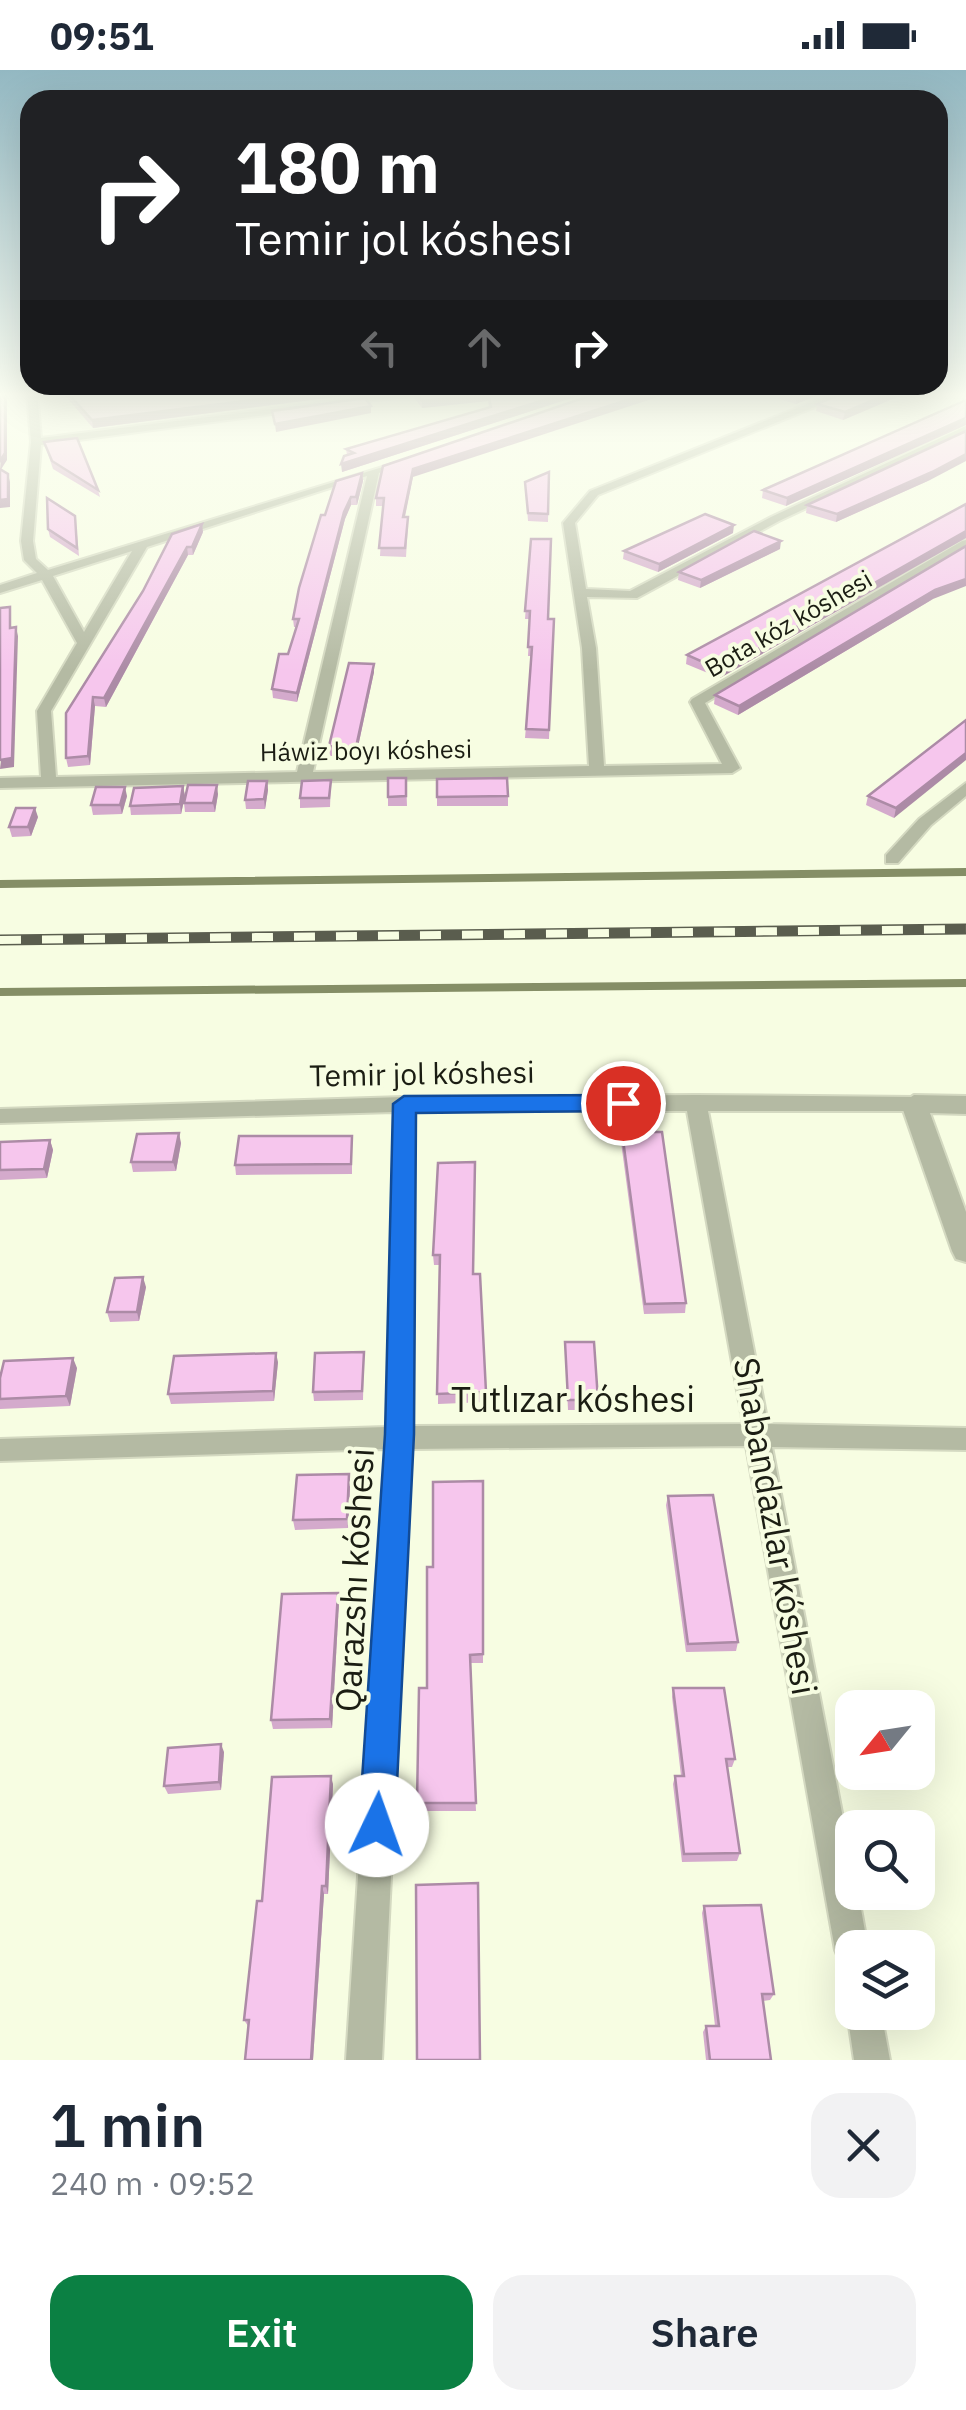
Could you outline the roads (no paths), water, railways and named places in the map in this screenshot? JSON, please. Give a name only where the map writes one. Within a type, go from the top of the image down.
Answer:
[{"type":"street","points":[[32,485],[27,542],[30,560],[46,574],[84,644]]},
{"type":"street","points":[[0,590],[331,485]]},
{"type":"street","points":[[304,776],[371,485]]},
{"type":"street","points":[[597,770],[581,593],[569,523],[594,493],[614,485]]},
{"type":"street","points":[[581,593],[632,595],[847,485]]},
{"type":"street","name":"Bota kóz kóshesi","points":[[732,768],[697,702],[966,544]]},
{"type":"street","points":[[49,782],[44,711],[140,546]]},
{"type":"street","name":"Háwiz boyı kóshesi","points":[[0,784],[732,768]]},
{"type":"street","points":[[892,859],[925,822],[966,788]]},
{"type":"street","name":"Temir jol kóshesi","points":[[0,1116],[404,1104],[696,1102],[966,1106]]},
{"type":"street","name":"Shabandazlar kóshesi","points":[[696,1102],[848,1930]]},
{"type":"street","name":"Qarazshı kóshesi","points":[[364,2060],[400,1434],[404,1104]]},
{"type":"street","points":[[914,1104],[966,1251]]},
{"type":"street","name":"Tutlızar kóshesi","points":[[0,1450],[400,1434],[760,1434],[966,1439]]},
{"type":"street","points":[[867,2030],[872,2060]]},
{"type":"waterway","points":[[0,884],[966,872]]},
{"type":"waterway","points":[[0,992],[966,983]]},
{"type":"railway","points":[[0,940],[966,929]]}]
